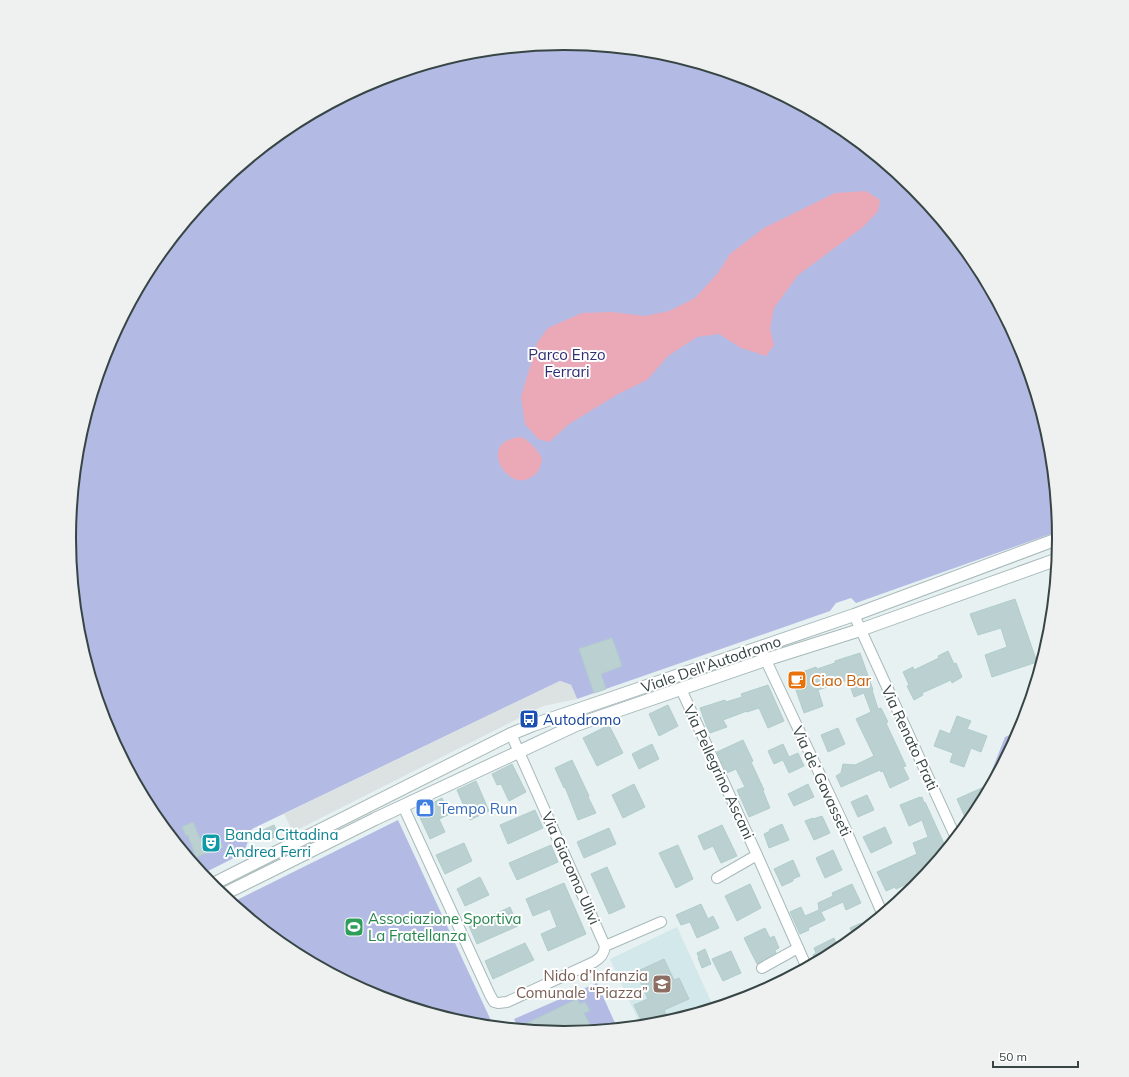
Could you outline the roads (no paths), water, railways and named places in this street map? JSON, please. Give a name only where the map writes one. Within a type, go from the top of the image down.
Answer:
[{"type":"street","name":"Viale Dell'Autodromo","points":[[218,883],[511,734],[570,712],[854,615],[1053,541]]},
{"type":"street","name":"Viale Dell'Autodromo","points":[[228,892],[375,819],[576,725],[766,660],[860,630],[1052,561]]},
{"type":"street","name":"Via Renato Prati","points":[[854,615],[954,833]]},
{"type":"street","name":"Via de’ Gavasseti","points":[[760,648],[842,821],[881,911]]},
{"type":"street","name":"Via Pellegrino Ascani","points":[[681,689],[805,964]]},
{"type":"street","points":[[570,712],[576,725]]},
{"type":"street","name":"Via Giacomo Ulivi","points":[[511,734],[605,946]]},
{"type":"street","points":[[370,806],[375,819]]},
{"type":"street","points":[[403,806],[494,1002],[507,1002],[594,962],[600,958],[605,950],[605,946],[661,922]]},
{"type":"street","name":"Via Pellegrino Ascani","points":[[717,878],[757,855]]},
{"type":"street","points":[[270,856],[275,868]]},
{"type":"street","points":[[762,968],[798,948]]},
{"type":"place","name":"Ciao Bar","points":[[797,680]]},
{"type":"place","name":"Autodromo","points":[[529,719]]},
{"type":"place","name":"Tempo Run","points":[[425,808]]},
{"type":"place","name":"Banda Cittadina Andrea Ferri","points":[[211,843]]},
{"type":"place","name":"Associazione Sportiva La Fratellanza","points":[[354,927]]},
{"type":"place","name":"Nido d’Infanzia Comunale “Piazza”","points":[[662,984]]},
{"type":"park label","name":"Parco Enzo Ferrari","points":[[567,362]]}]
